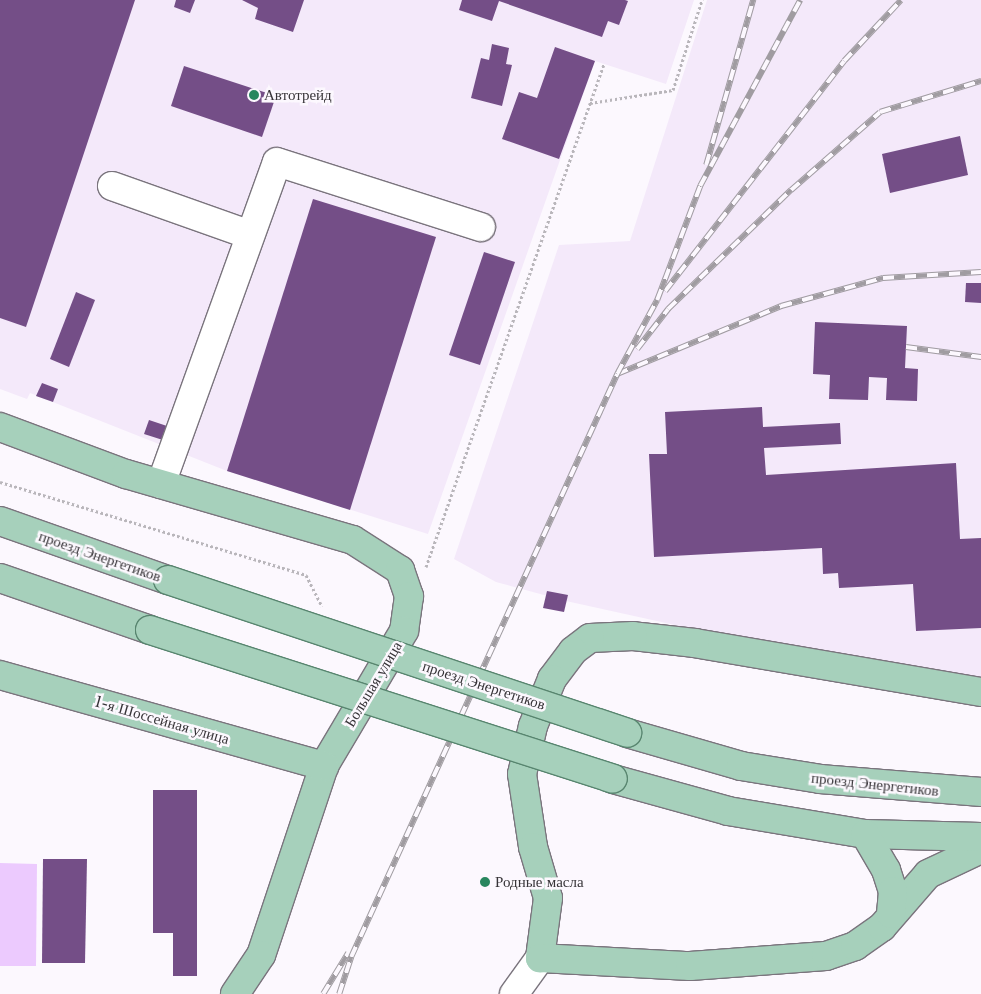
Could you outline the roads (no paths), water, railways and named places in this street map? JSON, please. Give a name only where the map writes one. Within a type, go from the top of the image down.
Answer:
[{"type":"main road","name":"Большая улица","points":[[0,427],[162,484],[353,540],[400,570],[409,596],[404,631],[324,766],[261,955],[235,994]]},
{"type":"main road","name":"проезд Энергетиков","points":[[0,521],[168,580],[627,733],[742,766],[820,779],[981,792]]},
{"type":"main road","points":[[0,578],[150,630],[613,779],[728,811],[865,834],[981,837]]},
{"type":"main road","points":[[981,692],[695,643],[633,636],[590,638],[573,651],[552,679],[533,726],[522,774],[533,847],[548,898],[540,958],[690,966],[826,956],[855,946],[882,927],[891,914],[928,874],[981,849]]},
{"type":"main road","name":"1-я Шоссейная улица","points":[[0,675],[324,766]]},
{"type":"main road","points":[[865,834],[886,870],[892,891],[891,914]]},
{"type":"street","points":[[162,484],[277,162],[481,227]]},
{"type":"street","points":[[112,186],[250,235]]},
{"type":"street","points":[[514,994],[540,958]]},
{"type":"railway","points":[[706,165],[753,0]]},
{"type":"railway","points":[[339,994],[351,957],[617,374],[657,300],[700,186],[800,0]]},
{"type":"railway","points":[[665,291],[844,61],[901,0]]},
{"type":"railway","points":[[637,349],[668,309],[791,190],[880,112],[981,81]]},
{"type":"railway","points":[[617,374],[781,306],[883,278],[981,272]]},
{"type":"railway","points":[[906,347],[981,357]]},
{"type":"railway","points":[[323,994],[348,953]]},
{"type":"place","name":"Автотрейд","points":[[254,95]]},
{"type":"place","name":"Родные масла","points":[[485,882]]}]
